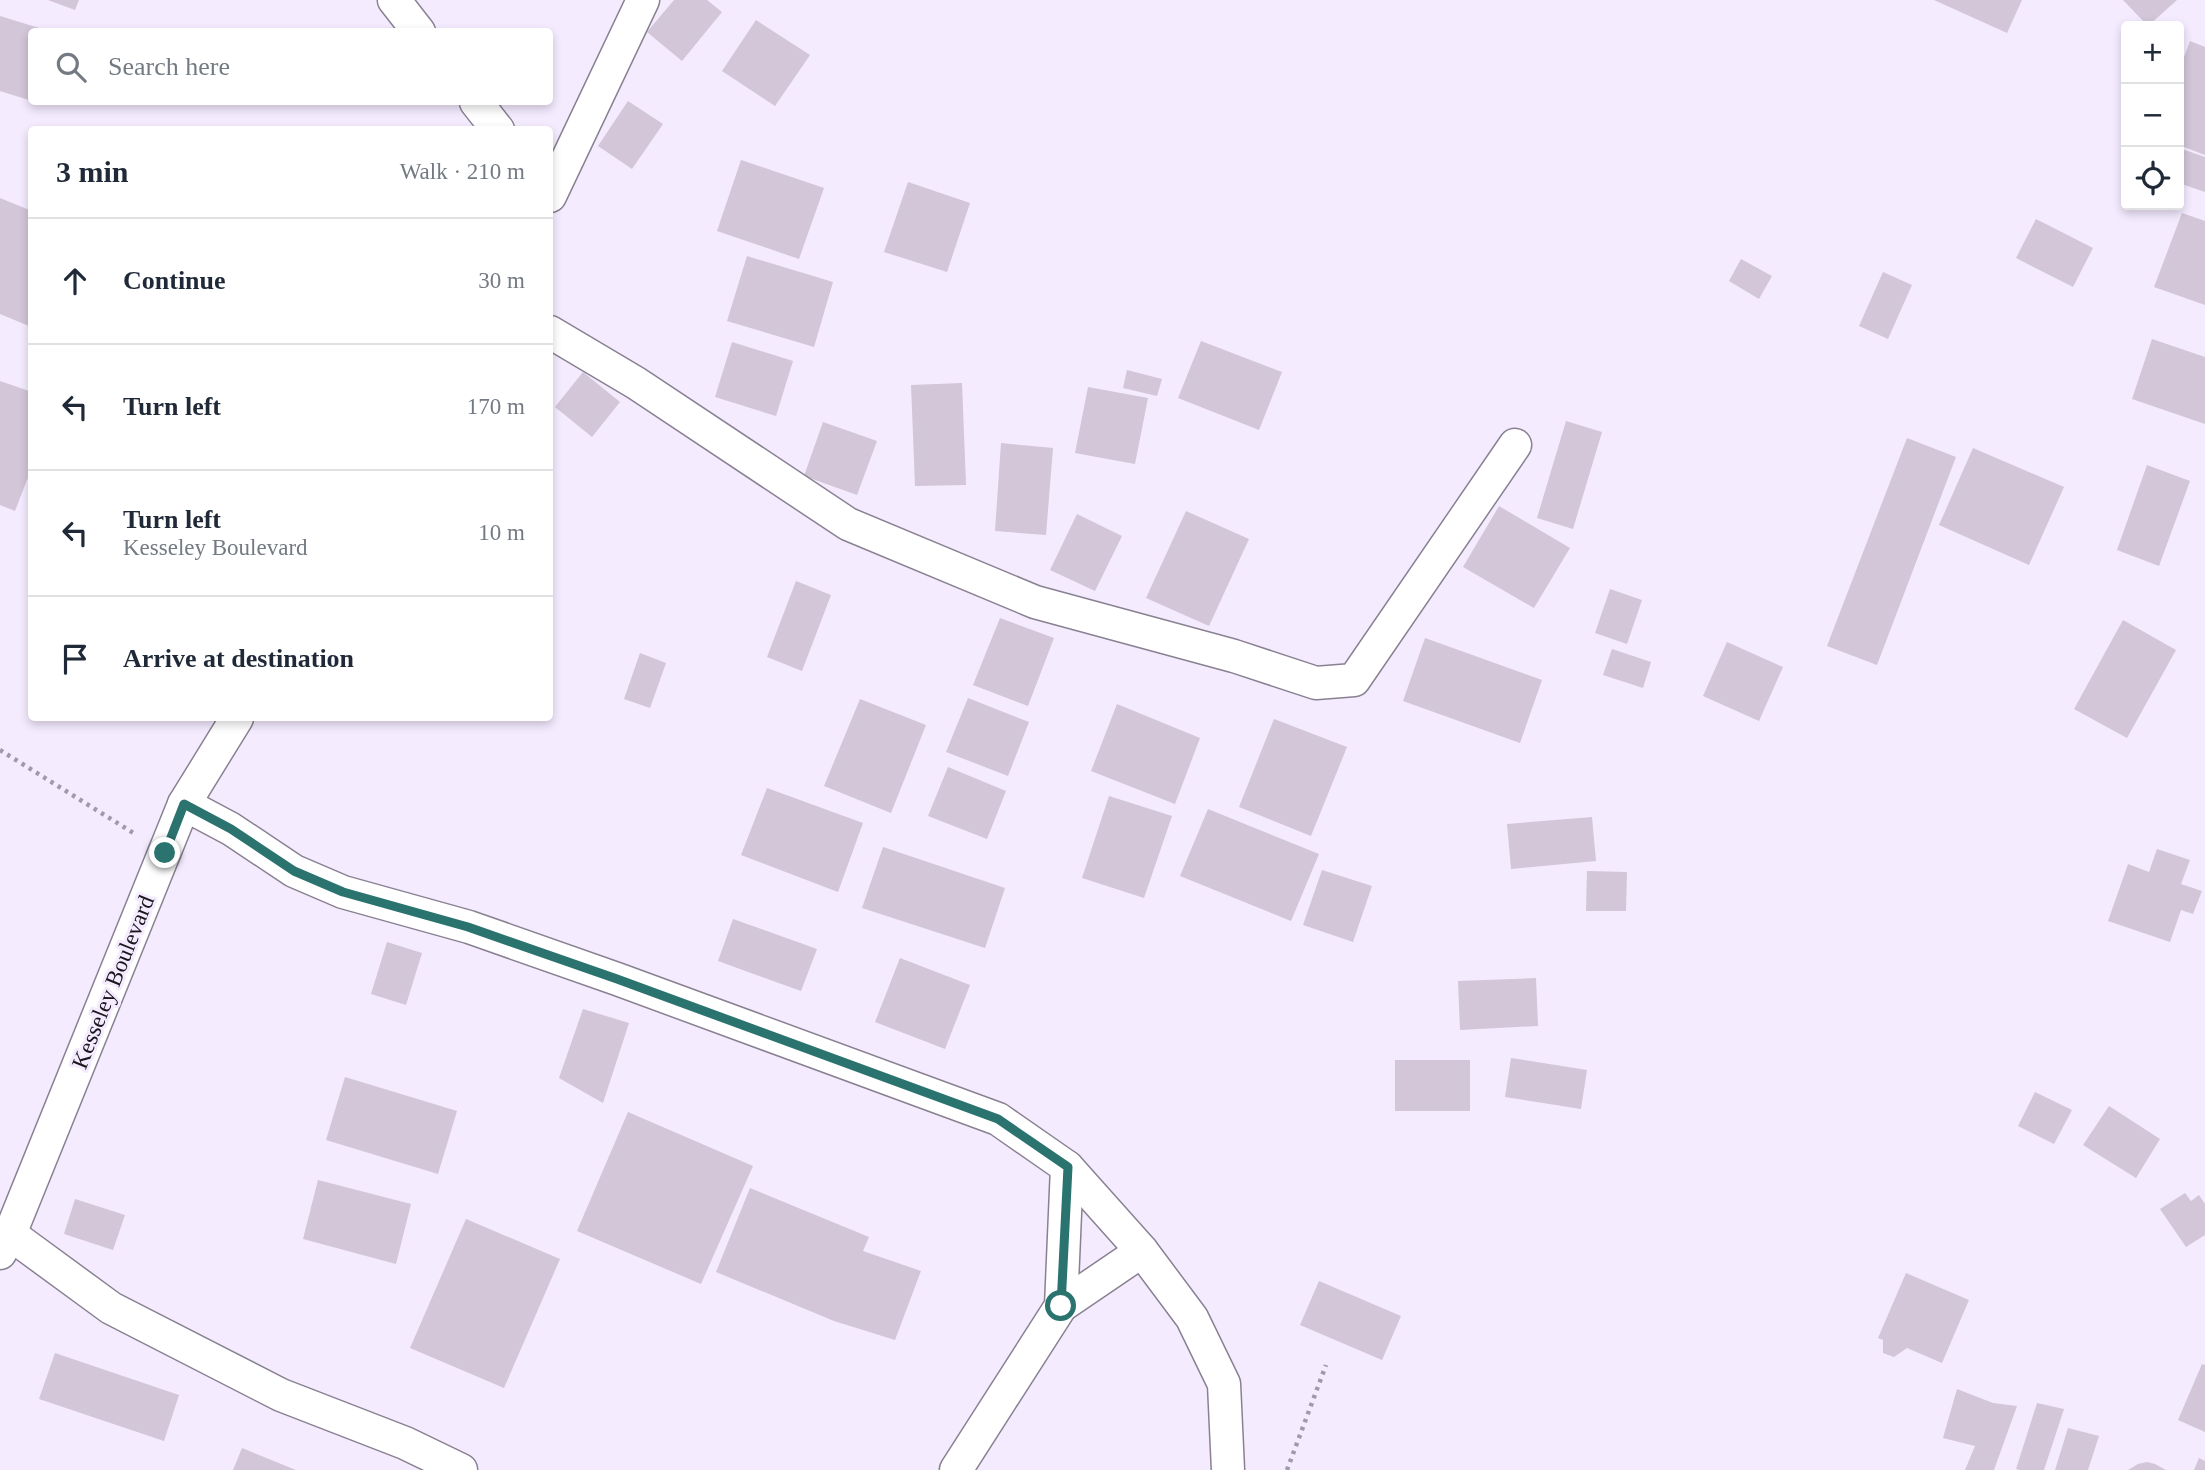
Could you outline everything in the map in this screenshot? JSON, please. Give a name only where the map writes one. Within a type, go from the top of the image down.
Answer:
[{"type":"street","points":[[394,0],[416,28]]},
{"type":"street","points":[[553,188],[643,0]]},
{"type":"street","points":[[478,105],[495,126]]},
{"type":"street","points":[[553,334],[636,383],[848,524],[1035,602],[1234,656],[1316,683],[1354,680],[1515,444]]},
{"type":"street","name":"Kesseley Boulevard","points":[[5,1243],[184,804],[235,721]]},
{"type":"street","points":[[184,804],[231,829],[294,871],[343,892],[481,932],[617,979],[998,1119],[1068,1167],[1142,1251],[1192,1318],[1224,1384],[1228,1470]]},
{"type":"street","points":[[1061,1306],[1068,1167]]},
{"type":"street","points":[[5,1243],[111,1308],[281,1395],[405,1443],[461,1470]]},
{"type":"street","points":[[956,1470],[1061,1306],[1142,1251]]},
{"type":"path","points":[[0,750],[165,853]]},
{"type":"path","points":[[1287,1470],[1326,1365]]},
{"type":"building","points":[[48,0],[79,0],[75,10]]},
{"type":"building","points":[[674,0],[707,0],[722,12],[682,61],[647,32]]},
{"type":"building","points":[[1934,0],[2022,0],[2007,33]]},
{"type":"building","points":[[2123,0],[2177,0],[2154,21],[2143,21]]},
{"type":"building","points":[[0,16],[39,28],[28,28],[28,100],[0,91]]},
{"type":"building","points":[[756,20],[810,55],[775,106],[722,71]]},
{"type":"building","points":[[2190,41],[2205,47],[2205,155],[2184,147],[2184,57]]},
{"type":"building","points":[[628,101],[663,124],[632,169],[598,146]]},
{"type":"building","points":[[2184,150],[2205,157],[2205,192],[2184,185]]},
{"type":"building","points":[[741,160],[824,188],[799,259],[717,231]]},
{"type":"building","points":[[908,182],[970,203],[947,272],[884,252]]},
{"type":"building","points":[[0,198],[28,209],[28,326],[0,314]]},
{"type":"building","points":[[2182,213],[2205,221],[2205,305],[2154,287]]},
{"type":"building","points":[[2036,219],[2093,248],[2073,287],[2016,258]]},
{"type":"building","points":[[747,256],[833,282],[814,347],[727,321]]},
{"type":"building","points":[[1741,259],[1772,276],[1759,299],[1729,281]]},
{"type":"building","points":[[1883,272],[1912,285],[1888,339],[1859,326]]},
{"type":"building","points":[[2152,339],[2205,357],[2205,424],[2132,399]]},
{"type":"building","points":[[1201,341],[1282,372],[1259,430],[1178,398]]},
{"type":"building","points":[[732,342],[793,361],[776,416],[715,397]]},
{"type":"building","points":[[1127,370],[1162,379],[1157,396],[1123,388]]},
{"type":"building","points":[[583,372],[620,402],[592,437],[555,407]]},
{"type":"building","points":[[0,381],[28,391],[28,477],[15,511],[0,505]]},
{"type":"building","points":[[962,383],[966,485],[915,486],[911,385]]},
{"type":"building","points":[[1088,387],[1148,398],[1135,464],[1075,453]]},
{"type":"building","points":[[1566,421],[1602,432],[1573,529],[1537,518]]},
{"type":"building","points":[[823,422],[877,441],[857,495],[804,476]]},
{"type":"building","points":[[1907,438],[1956,457],[1877,665],[1827,646]]},
{"type":"building","points":[[1001,443],[1053,448],[1046,535],[995,531]]},
{"type":"building","points":[[1973,448],[2064,487],[2029,565],[1939,525]]},
{"type":"building","points":[[2147,465],[2190,481],[2159,566],[2117,550]]},
{"type":"building","points":[[1499,506],[1570,548],[1534,608],[1463,567]]},
{"type":"building","points":[[1186,511],[1249,539],[1209,626],[1146,598]]},
{"type":"building","points":[[1077,514],[1122,536],[1095,591],[1050,570]]},
{"type":"building","points":[[796,581],[831,595],[802,671],[767,657]]},
{"type":"building","points":[[1610,589],[1642,600],[1627,644],[1595,633]]},
{"type":"building","points":[[1000,618],[1054,638],[1028,706],[973,685]]},
{"type":"building","points":[[2123,620],[2176,650],[2127,738],[2074,709]]},
{"type":"building","points":[[1425,638],[1542,680],[1520,743],[1403,701]]},
{"type":"building","points":[[1727,642],[1783,667],[1759,721],[1703,696]]},
{"type":"building","points":[[1612,649],[1651,662],[1643,688],[1603,675]]},
{"type":"building","points":[[640,653],[666,663],[650,708],[624,699]]},
{"type":"building","points":[[968,698],[1029,722],[1008,776],[946,752]]},
{"type":"building","points":[[860,699],[926,725],[891,813],[824,786]]},
{"type":"building","points":[[1117,704],[1200,738],[1175,804],[1091,771]]},
{"type":"building","points":[[1274,719],[1347,747],[1311,836],[1239,807]]},
{"type":"building","points":[[948,767],[1006,791],[987,839],[928,816]]},
{"type":"building","points":[[767,788],[863,823],[838,892],[741,855]]},
{"type":"building","points":[[1109,796],[1172,816],[1144,898],[1082,878]]},
{"type":"building","points":[[1208,809],[1319,854],[1291,921],[1180,876]]},
{"type":"building","points":[[1592,817],[1596,861],[1511,869],[1507,824]]},
{"type":"building","points":[[883,847],[1005,888],[985,948],[862,908]]},
{"type":"building","points":[[2157,849],[2190,860],[2181,884],[2202,891],[2193,914],[2181,910],[2170,942],[2108,921],[2128,864],[2149,872]]},
{"type":"building","points":[[1322,870],[1372,886],[1353,942],[1303,925]]},
{"type":"building","points":[[1587,871],[1627,872],[1626,911],[1586,911]]},
{"type":"building","points":[[733,919],[817,949],[801,991],[718,961]]},
{"type":"building","points":[[387,942],[422,953],[406,1005],[371,994]]},
{"type":"building","points":[[900,958],[970,985],[945,1049],[875,1022]]},
{"type":"building","points":[[1536,978],[1538,1026],[1460,1030],[1458,981]]},
{"type":"building","points":[[583,1009],[629,1023],[603,1103],[559,1078]]},
{"type":"building","points":[[1511,1058],[1587,1070],[1581,1109],[1505,1097]]},
{"type":"building","points":[[1395,1060],[1470,1060],[1470,1111],[1395,1111]]},
{"type":"building","points":[[345,1077],[457,1111],[438,1174],[326,1140]]},
{"type":"building","points":[[2035,1092],[2072,1110],[2054,1144],[2018,1126]]},
{"type":"building","points":[[2109,1106],[2160,1139],[2136,1178],[2083,1145]]},
{"type":"building","points":[[628,1112],[753,1166],[701,1284],[577,1231]]},
{"type":"building","points":[[318,1180],[411,1204],[396,1264],[303,1239]]},
{"type":"building","points":[[750,1188],[869,1237],[863,1251],[921,1271],[895,1340],[834,1321],[716,1272]]},
{"type":"building","points":[[2185,1193],[2191,1201],[2199,1195],[2205,1204],[2205,1235],[2186,1247],[2160,1209]]},
{"type":"building","points":[[75,1199],[125,1215],[113,1250],[64,1234]]},
{"type":"building","points":[[466,1219],[560,1259],[504,1388],[410,1348]]},
{"type":"building","points":[[1906,1273],[1969,1300],[1942,1363],[1907,1348],[1894,1357],[1883,1353],[1883,1340],[1878,1338]]},
{"type":"building","points":[[1319,1281],[1401,1316],[1382,1360],[1300,1325]]},
{"type":"building","points":[[55,1353],[179,1395],[164,1441],[39,1399]]},
{"type":"building","points":[[2202,1364],[2205,1365],[2205,1432],[2178,1420]]},
{"type":"building","points":[[1957,1389],[1993,1403],[2017,1406],[1994,1470],[1965,1470],[1975,1446],[1943,1438]]},
{"type":"building","points":[[2037,1403],[2064,1409],[2044,1470],[2016,1469]]},
{"type":"building","points":[[2068,1428],[2099,1436],[2088,1470],[2055,1470]]},
{"type":"building","points":[[242,1448],[296,1470],[233,1470]]},
{"type":"building","points":[[2199,1458],[2205,1461],[2205,1470],[2194,1470]]},
{"type":"building","points":[[2147,1462],[2166,1470],[2128,1470],[2138,1464]]},
{"type":"route","points":[[165,853],[184,804],[231,829],[294,871],[343,892],[468,927],[998,1119],[1068,1167],[1061,1306]]}]
